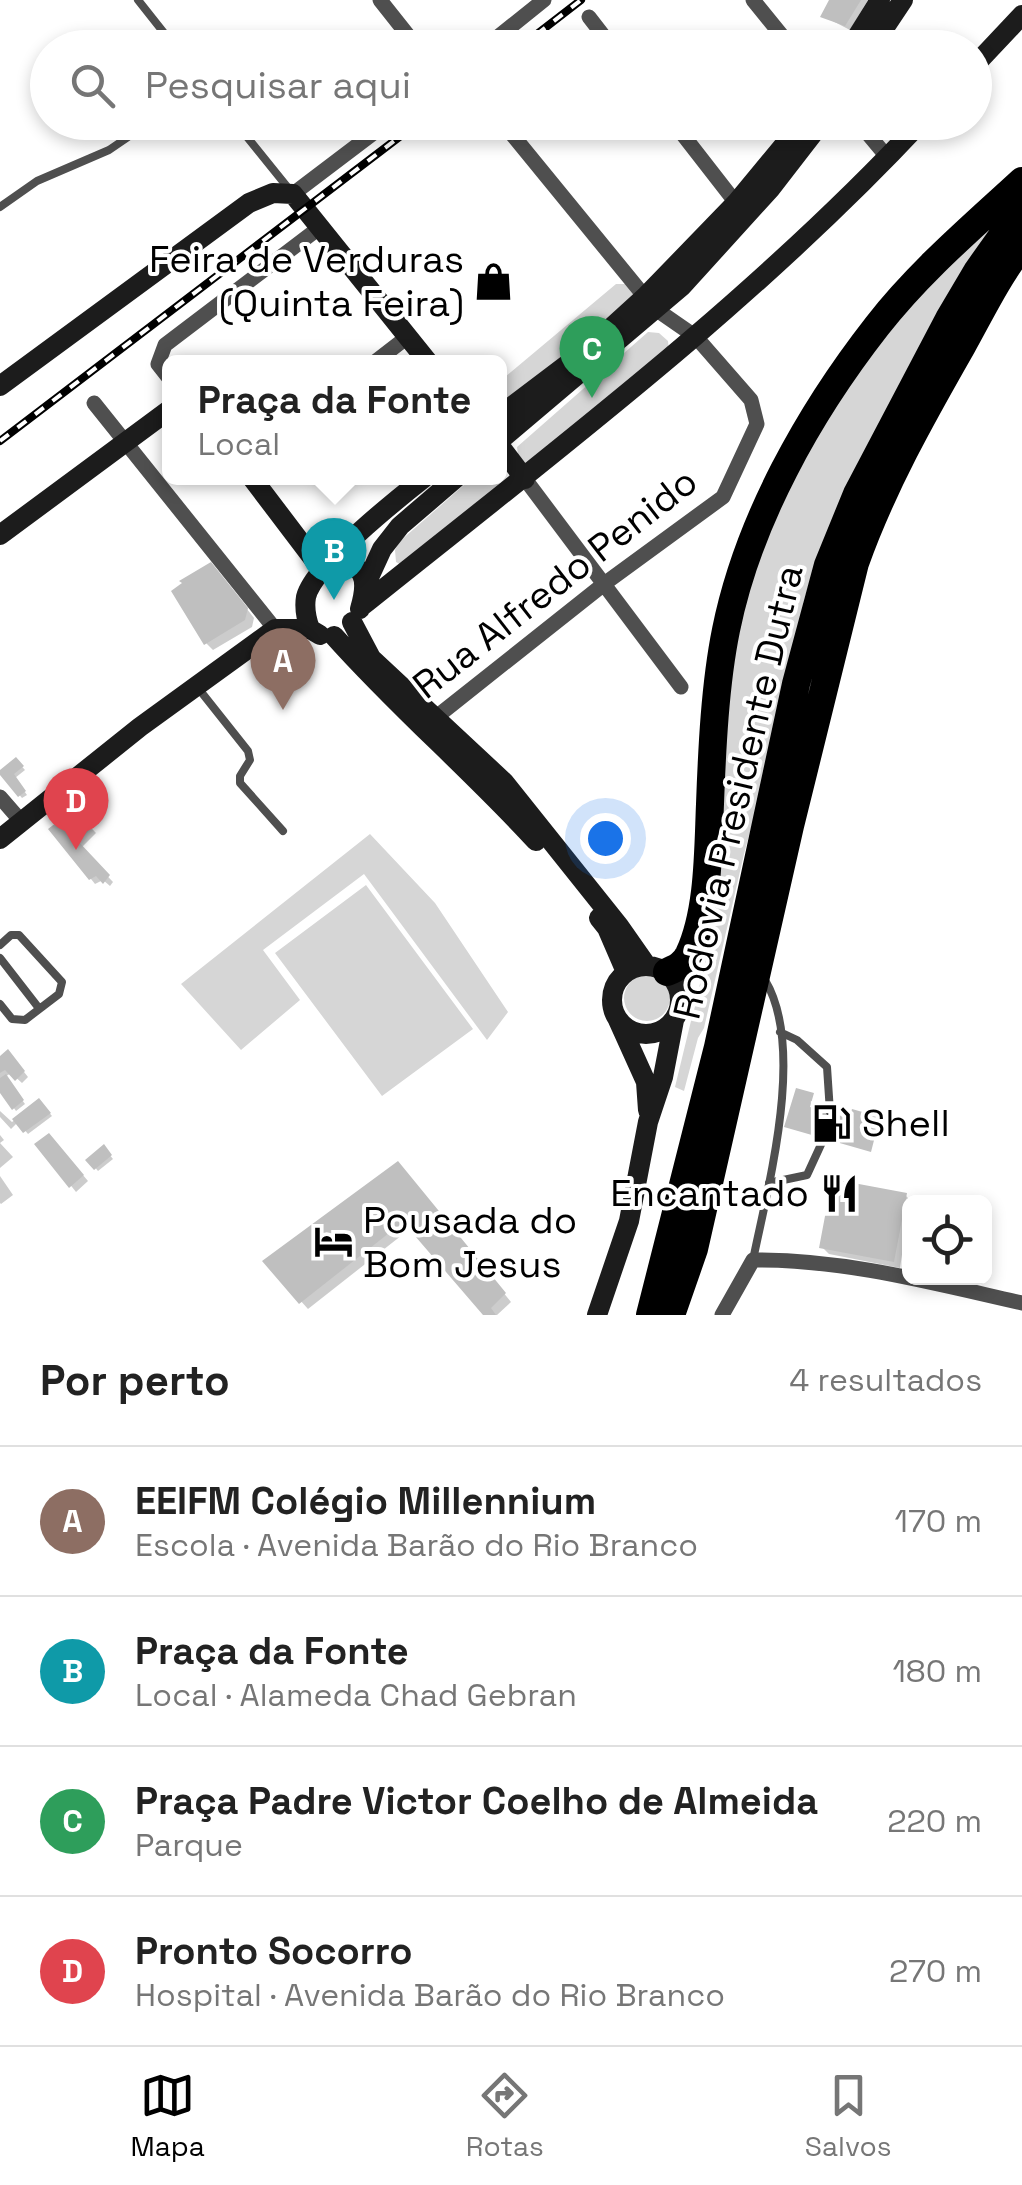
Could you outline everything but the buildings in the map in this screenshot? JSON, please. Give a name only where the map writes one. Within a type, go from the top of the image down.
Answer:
[{"type":"highway","points":[[647,970],[678,968],[696,936],[709,863],[710,799],[727,627],[749,554],[774,493],[845,369],[878,324],[944,252],[1022,181]]},
{"type":"highway","name":"Rodovia Presidente Dutra","points":[[650,1315],[710,1082],[766,815],[828,565],[856,494],[949,318],[1022,208]]},
{"type":"highway","name":"Rodovia Presidente Dutra","points":[[671,1315],[694,1249],[855,563],[920,418],[1022,246]]},
{"type":"street","points":[[380,0],[404,30]]},
{"type":"street","points":[[506,30],[544,0]]},
{"type":"street","points":[[753,0],[777,30]]},
{"type":"street","points":[[861,30],[880,0]]},
{"type":"street","points":[[883,30],[903,0]]},
{"type":"street","points":[[992,47],[1022,15]]},
{"type":"street","points":[[589,17],[599,30]]},
{"type":"street","points":[[0,386],[249,203],[273,193],[293,194],[364,140]]},
{"type":"street","name":"Rua Alfredo Penido","points":[[429,723],[604,584],[723,497],[757,424],[750,400],[696,337],[651,303],[517,140]]},
{"type":"street","points":[[686,140],[736,203]]},
{"type":"street","points":[[507,436],[651,303],[789,140]]},
{"type":"street","points":[[507,410],[651,303],[682,286],[760,201],[808,140]]},
{"type":"street","points":[[873,140],[888,158]]},
{"type":"street","points":[[360,605],[525,479],[696,337],[904,140]]},
{"type":"street","points":[[293,194],[422,355]]},
{"type":"street","points":[[162,369],[158,355],[165,344],[319,228]]},
{"type":"street","points":[[384,355],[406,338]]},
{"type":"street","points":[[94,403],[276,629]]},
{"type":"street","points":[[0,536],[162,415]]},
{"type":"street","points":[[507,454],[681,688]]},
{"type":"street","points":[[258,485],[326,566]]},
{"type":"street","points":[[310,629],[305,613],[306,594],[326,566],[416,485]]},
{"type":"street","points":[[0,839],[196,686],[276,629],[344,634],[382,549],[400,526],[448,485]]},
{"type":"street","points":[[326,566],[350,562],[361,571],[360,605],[371,658],[429,723]]},
{"type":"street","points":[[334,636],[478,768],[504,782],[607,928],[647,970],[679,990],[679,1011],[648,1122],[629,1221],[598,1315]]},
{"type":"street","points":[[0,797],[20,820]]},
{"type":"street","points":[[647,970],[618,980],[612,1000],[646,1082],[648,1122]]},
{"type":"street","points":[[618,1020],[626,1028],[646,1034],[657,1032],[674,1020]]},
{"type":"street","points":[[722,1315],[753,1260],[801,1260],[881,1272],[1022,1304]]},
{"type":"lane","points":[[138,0],[162,30]]},
{"type":"lane","points":[[0,207],[37,180],[124,140]]},
{"type":"lane","points":[[250,140],[293,194]]},
{"type":"lane","points":[[196,686],[248,751],[250,760],[240,783],[283,831]]},
{"type":"lane","points":[[0,945],[18,935],[62,982],[58,994],[25,1020],[12,1019],[0,1004]]},
{"type":"lane","points":[[0,958],[38,1007]]},
{"type":"lane","points":[[753,1260],[783,1092],[780,1032],[769,987],[758,969]]},
{"type":"lane","points":[[780,1032],[797,1040],[827,1067],[830,1112]]},
{"type":"lane","points":[[769,1183],[807,1175],[824,1138]]},
{"type":"shaded area","points":[[1018,192],[817,557],[704,1028],[684,1091],[675,1087],[715,909],[723,743],[740,593],[809,438],[911,300]]},
{"type":"shaded area","points":[[616,284],[626,284],[635,296],[507,401],[507,375]]},
{"type":"shaded area","points":[[648,332],[659,333],[668,341],[669,350],[526,464],[517,447]]},
{"type":"shaded area","points":[[464,485],[499,485],[502,489],[403,566],[396,562],[399,542]]},
{"type":"shaded area","points":[[370,834],[435,903],[508,1012],[487,1040],[364,874],[263,950],[300,1000],[241,1050],[181,984]]},
{"type":"shaded area","points":[[366,885],[473,1029],[382,1096],[275,953]]},
{"type":"shaded area","points":[[647,975],[664,981],[670,998],[664,1015],[647,1021],[630,1015],[624,998],[630,981]]},
{"type":"railway","points":[[542,30],[581,0]]},
{"type":"railway","points":[[0,441],[395,140]]},
{"type":"place","name":"Feira de Verduras (Quinta Feira)","points":[[494,281]]},
{"type":"place","name":"Praça Padre Victor Coelho de Almeida","points":[[592,398]]},
{"type":"place","name":"Praça da Fonte","points":[[334,600]]},
{"type":"place","name":"EEIFM Colégio Millennium","points":[[283,710]]},
{"type":"place","name":"Pronto Socorro","points":[[76,850]]},
{"type":"place","name":"Shell","points":[[832,1123]]},
{"type":"place","name":"Encantado","points":[[839,1193]]},
{"type":"place","name":"Pousada do Bom Jesus","points":[[333,1242]]}]
